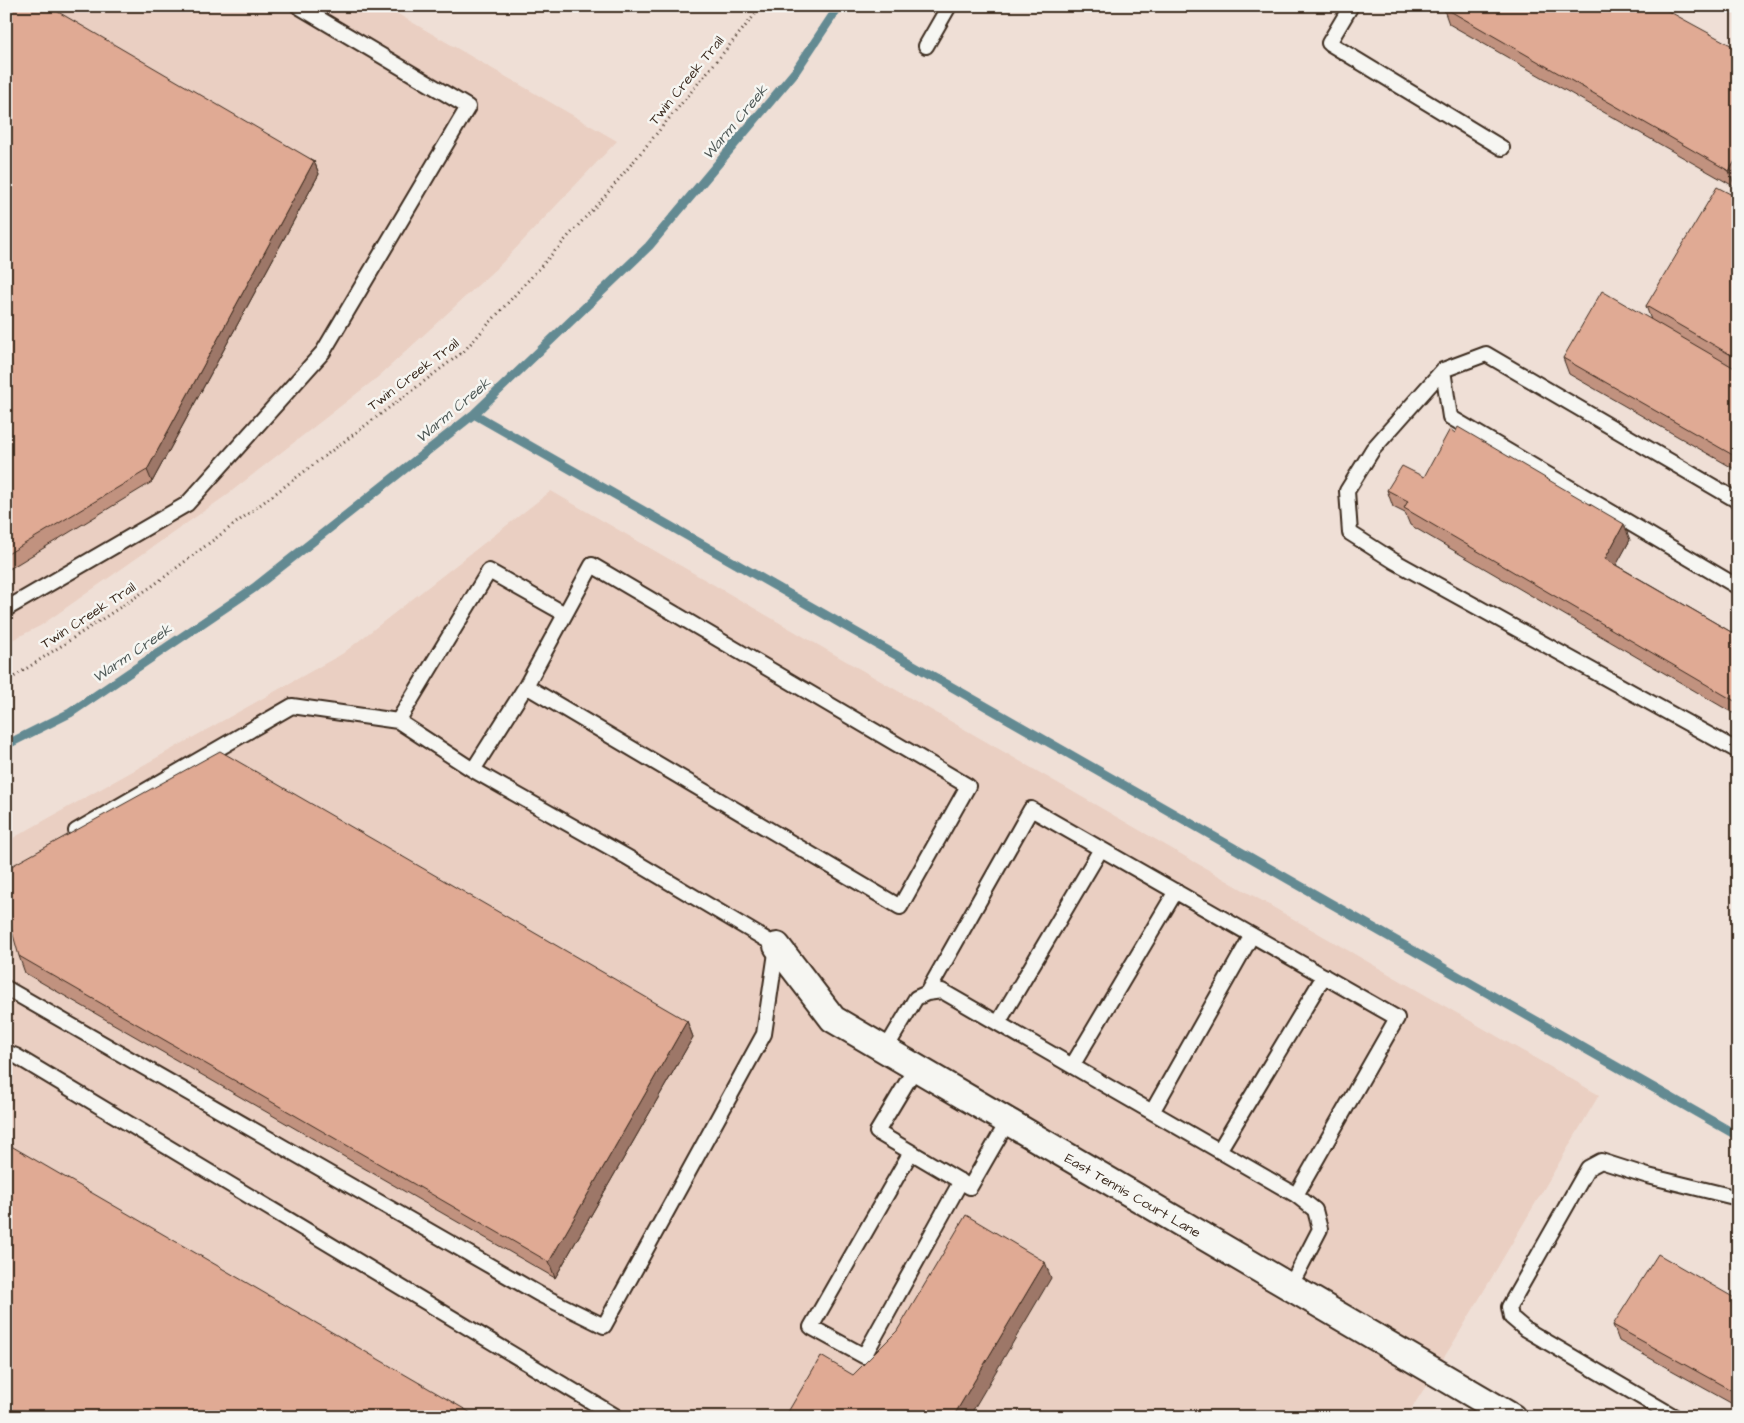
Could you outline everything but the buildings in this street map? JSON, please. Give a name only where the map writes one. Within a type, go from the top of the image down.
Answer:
[{"type":"street","name":"East Tennis Court Lane","points":[[777,946],[833,1018],[1512,1417]]},
{"type":"lane","points":[[6,609],[187,504],[323,352],[468,107],[298,6]]},
{"type":"lane","points":[[926,46],[950,6]]},
{"type":"lane","points":[[1351,6],[1329,43],[1502,148]]},
{"type":"lane","points":[[1738,501],[1486,354],[1443,370],[1373,449],[1347,491],[1350,533],[1394,561],[1738,751]]},
{"type":"lane","points":[[1443,370],[1450,417],[1738,587]]},
{"type":"lane","points":[[473,770],[526,686],[592,565],[968,786],[900,907],[526,686]]},
{"type":"lane","points":[[398,721],[489,571],[565,614]]},
{"type":"lane","points":[[6,988],[539,1294],[604,1326],[764,1034],[777,946],[627,857],[473,770],[398,721],[292,706],[65,837]]},
{"type":"lane","points":[[927,993],[1031,809],[1397,1018],[1296,1194]]},
{"type":"lane","points":[[998,1023],[1101,849]]},
{"type":"lane","points":[[1072,1066],[1176,891]]},
{"type":"lane","points":[[1152,1112],[1252,935]]},
{"type":"lane","points":[[1220,1149],[1324,976]]},
{"type":"lane","points":[[885,1050],[916,998],[927,993],[942,991],[1220,1149],[1296,1194],[1315,1210],[1320,1229],[1290,1287]]},
{"type":"lane","points":[[6,1052],[33,1066],[617,1417]]},
{"type":"lane","points":[[916,1067],[877,1132],[910,1152],[970,1187],[1008,1121]]},
{"type":"lane","points":[[910,1152],[811,1327],[864,1356],[961,1181]]},
{"type":"lane","points":[[1675,1417],[1525,1329],[1511,1316],[1509,1306],[1588,1168],[1602,1160],[1648,1176],[1738,1198]]},
{"type":"path","name":"Twin Creek Trail","points":[[6,682],[151,587],[463,352],[605,196],[762,6]]},
{"type":"shaded area","points":[[6,6],[384,6],[617,141],[502,263],[378,377],[224,497],[40,626],[6,643]]},
{"type":"shaded area","points":[[551,491],[1599,1095],[1455,1340],[1410,1411],[1418,1417],[6,1417],[6,842],[342,654]]},
{"type":"waterway","name":"Warm Creek","points":[[6,745],[70,713],[254,588],[474,414],[649,246],[795,72],[839,6]]},
{"type":"waterway","points":[[474,414],[1738,1136]]}]
